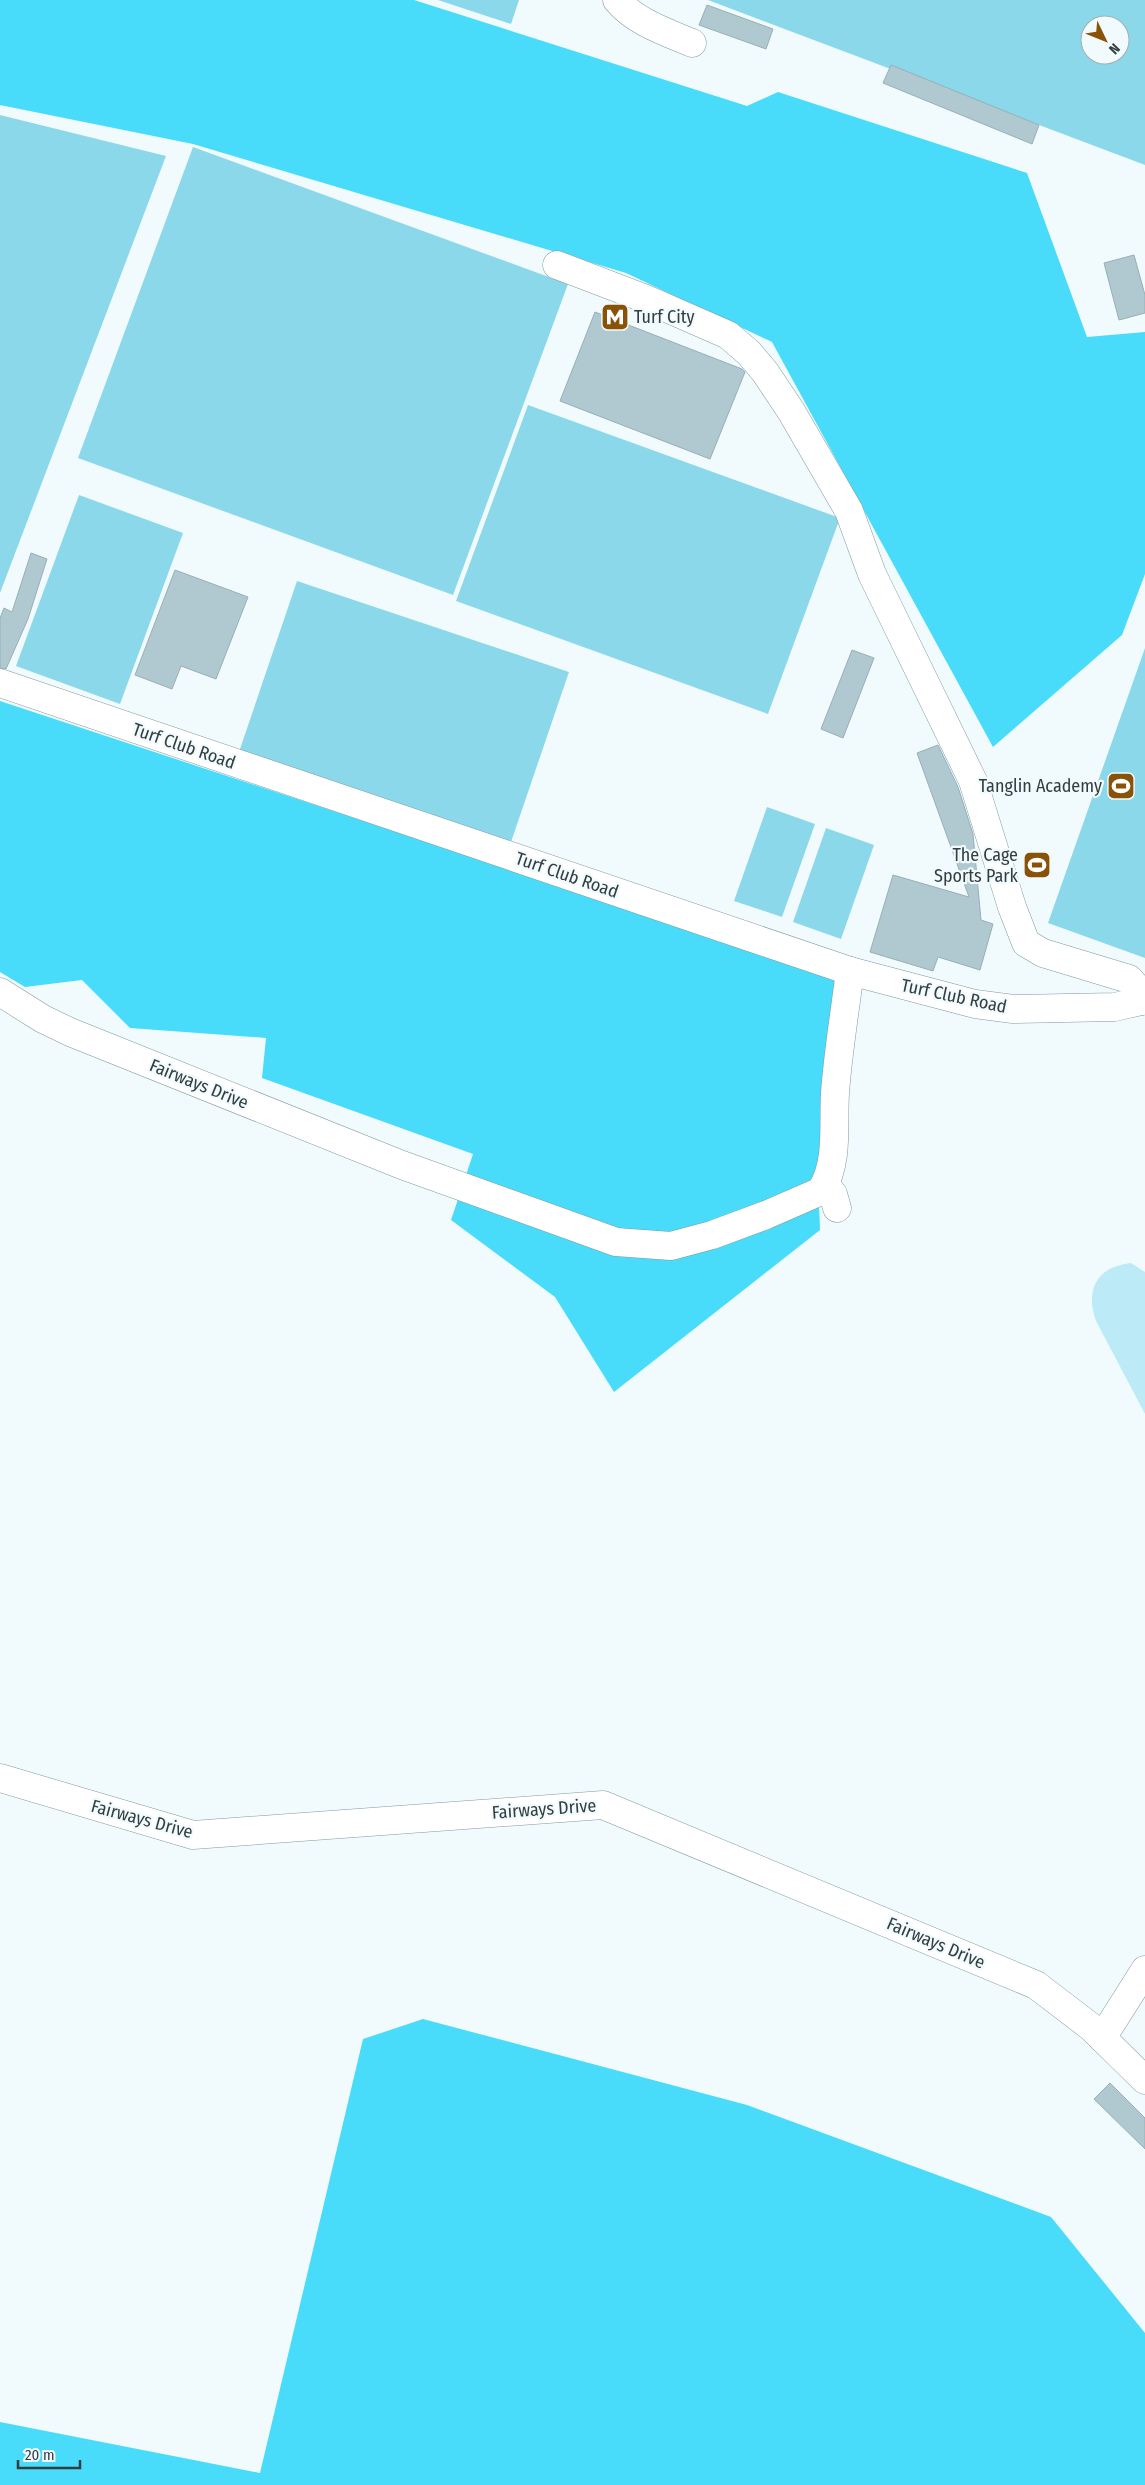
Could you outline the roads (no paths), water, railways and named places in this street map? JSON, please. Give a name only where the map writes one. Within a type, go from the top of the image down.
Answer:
[{"type":"street","points":[[617,0],[623,8],[650,25],[692,43]]},
{"type":"street","points":[[557,265],[646,299],[728,335],[749,353],[765,372],[792,411],[849,511],[872,574],[973,782],[1012,907],[1026,943],[1043,953],[1129,979],[1140,991],[1143,1000]]},
{"type":"street","name":"Turf Club Road","points":[[0,683],[850,971],[975,1004],[1013,1009],[1115,1007],[1143,1000]]},
{"type":"street","name":"Fairways Drive","points":[[0,992],[43,1019],[70,1032],[402,1165],[616,1242],[671,1246],[712,1235],[766,1215],[821,1191],[831,1196],[835,1093],[850,971]]},
{"type":"street","name":"Fairways Drive","points":[[0,1778],[193,1835],[602,1804],[1036,1985],[1074,2012],[1145,2080]]},
{"type":"street","points":[[1102,2038],[1145,1970]]},
{"type":"place","name":"Turf City","points":[[615,317]]},
{"type":"place","name":"Tanglin Academy","points":[[1121,786]]},
{"type":"place","name":"The Cage Sports Park","points":[[1037,865]]}]
